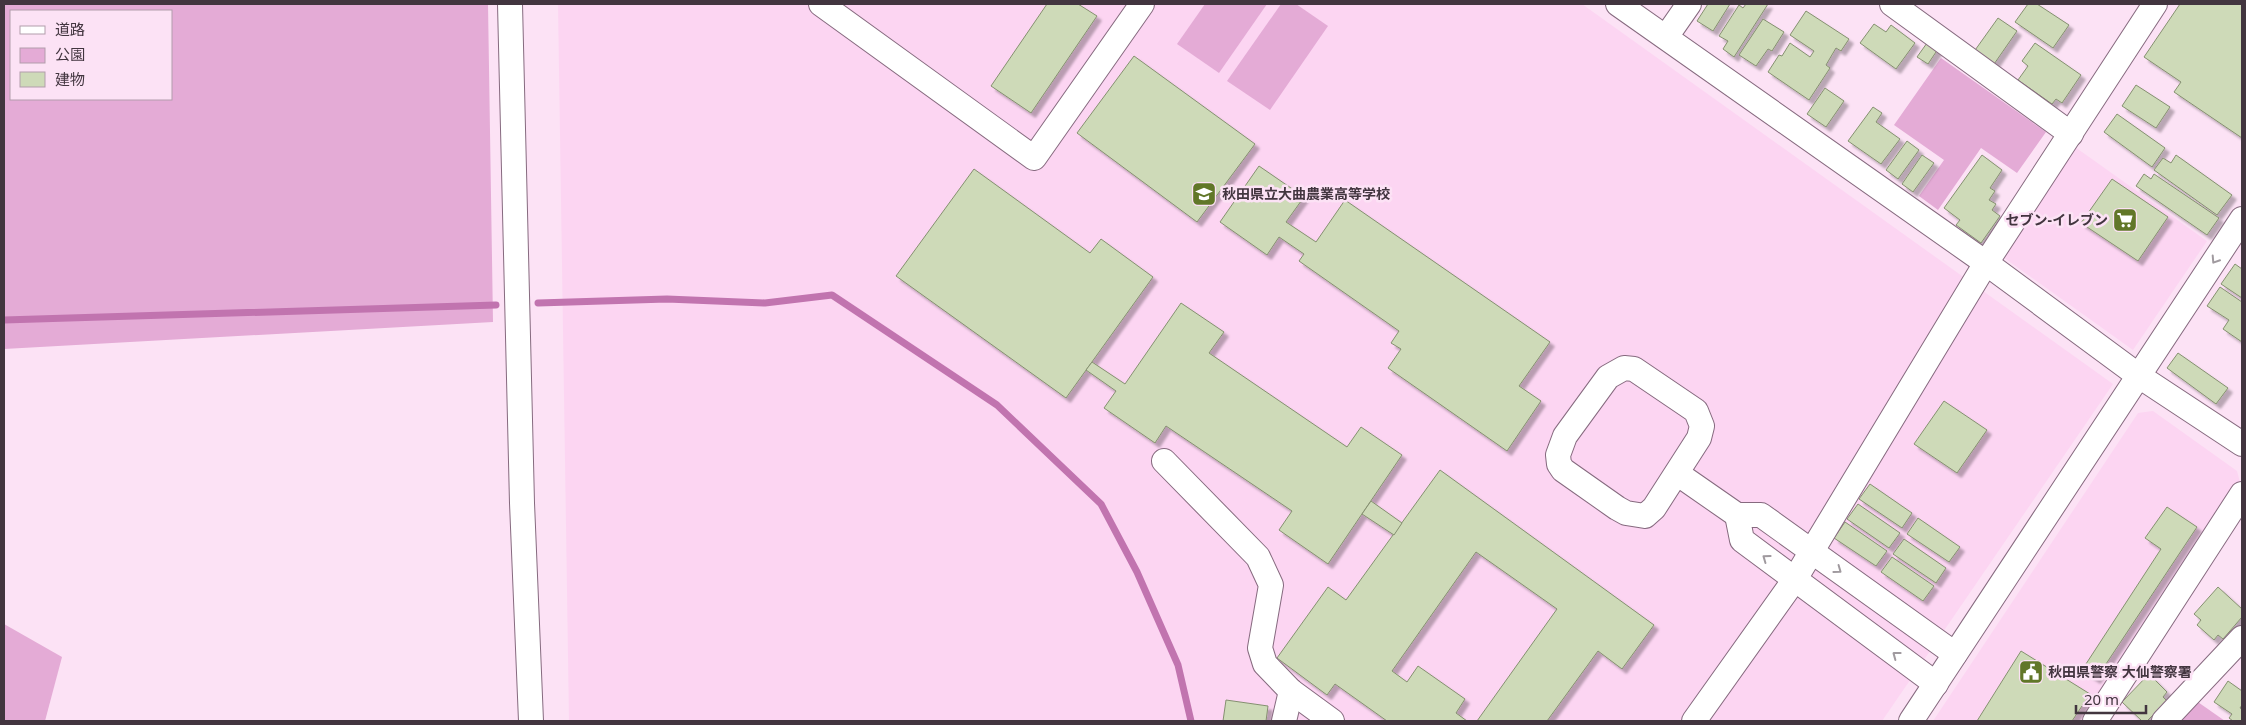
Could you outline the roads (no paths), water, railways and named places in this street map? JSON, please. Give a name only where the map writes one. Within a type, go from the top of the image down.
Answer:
[{"type":"street","points":[[510,4],[522,503],[531,721]]},
{"type":"street","points":[[821,4],[1034,158],[1142,4]]},
{"type":"street","points":[[1618,4],[1986,263],[2139,376],[2242,444]]},
{"type":"street","points":[[1666,37],[1689,4]]},
{"type":"street","points":[[1892,4],[2071,134]]},
{"type":"street","points":[[1694,721],[1795,579],[1986,263],[2155,4]]},
{"type":"street","points":[[1910,721],[2242,219]]},
{"type":"street","points":[[1624,368],[1634,369],[1696,411],[1700,418],[1701,433],[1678,474],[1654,508],[1644,516],[1636,516],[1617,508],[1564,470],[1559,464],[1558,455],[1565,436],[1608,377],[1624,368]]},
{"type":"street","points":[[1164,461],[1258,557],[1271,586],[1260,648],[1265,664],[1291,691],[1332,721]]},
{"type":"street","points":[[1678,474],[1737,515],[1761,515],[1955,654]]},
{"type":"street","points":[[2095,721],[2242,494]]},
{"type":"street","points":[[1737,515],[1742,540],[1936,684]]},
{"type":"street","points":[[2164,721],[2242,638]]},
{"type":"street","points":[[1284,721],[1291,691]]},
{"type":"waterway","points":[[538,303],[667,299],[765,303],[832,295],[997,405],[1101,504],[1137,572],[1178,665],[1191,721]]},
{"type":"waterway","points":[[4,320],[496,305]]},
{"type":"place","name":"秋田県立大曲農業高等学校","points":[[1204,194]]},
{"type":"place","name":"セブン-イレブン","points":[[2125,220]]},
{"type":"place","name":"秋田県警察 大仙警察署","points":[[2031,672]]}]
